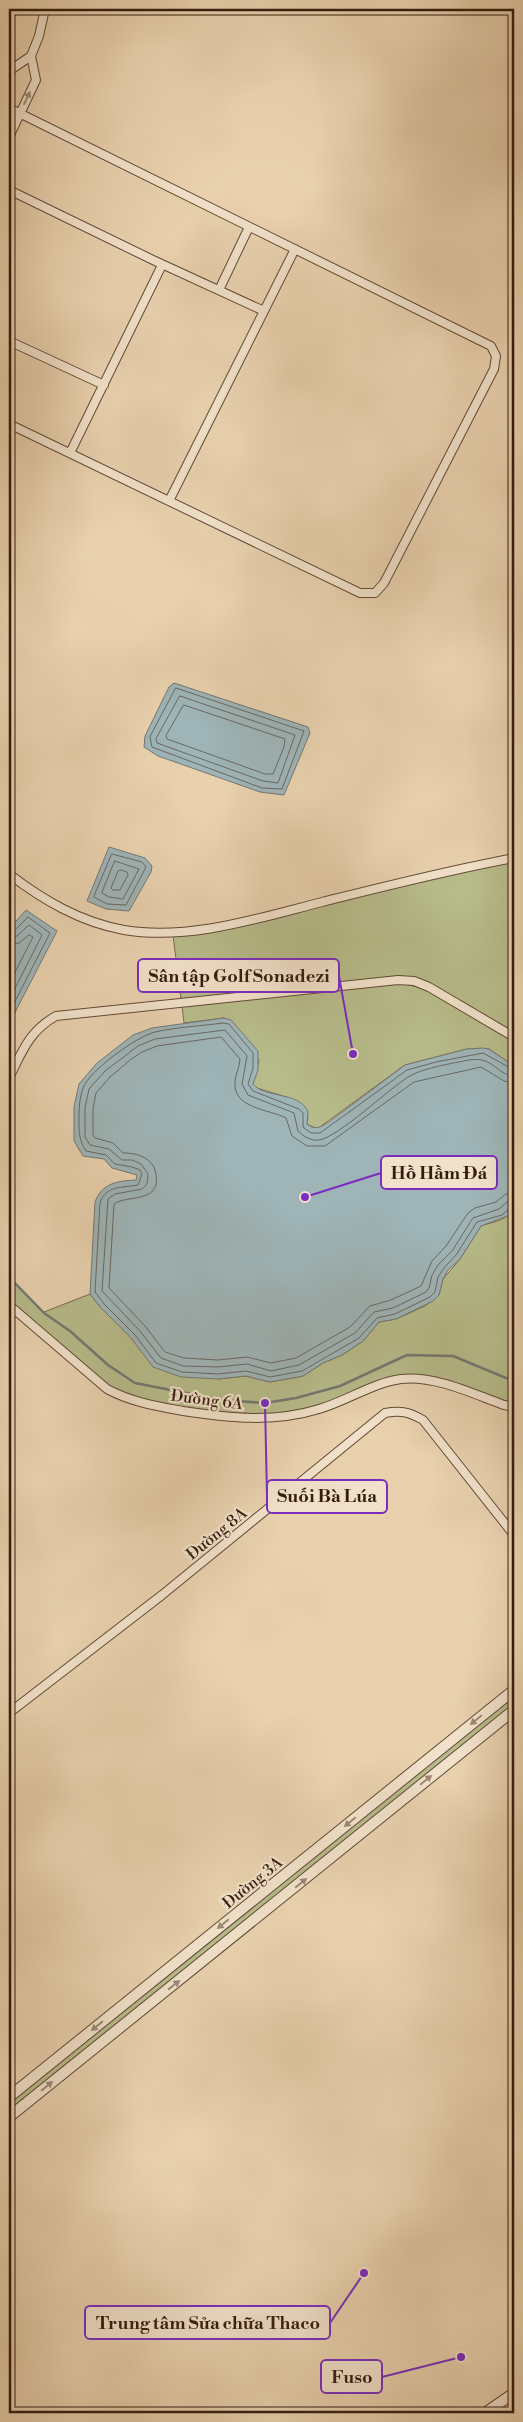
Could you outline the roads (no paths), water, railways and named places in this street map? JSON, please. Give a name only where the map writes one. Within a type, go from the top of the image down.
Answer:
[{"type":"street","points":[[9,137],[36,80],[31,56],[39,36],[46,9]]},
{"type":"street","points":[[9,71],[31,56]]},
{"type":"street","points":[[9,108],[491,346],[496,356],[494,369],[384,583],[375,592],[360,593],[9,424]]},
{"type":"street","points":[[9,190],[264,311]]},
{"type":"street","points":[[219,290],[249,226]]},
{"type":"street","points":[[169,501],[295,249]]},
{"type":"street","points":[[70,453],[162,264]]},
{"type":"street","points":[[9,341],[104,385]]},
{"type":"street","points":[[9,874],[64,910],[124,930],[157,932],[204,929],[248,920],[452,869],[514,858]]},
{"type":"street","points":[[9,1078],[32,1034],[42,1023],[56,1016],[398,980],[414,982],[429,987],[514,1037]]},
{"type":"street","name":"Đường 6A","points":[[9,1306],[107,1389],[123,1398],[148,1405],[228,1418],[286,1417],[320,1409],[385,1383],[415,1379],[434,1382],[514,1407]]},
{"type":"street","name":"Đường 8A","points":[[9,1713],[162,1595],[385,1413],[398,1410],[411,1413],[423,1420],[514,1535]]},
{"type":"street","name":"Đường 3A","points":[[9,2097],[514,1690]]},
{"type":"street","name":"Đường 3A","points":[[9,2117],[514,1710]]},
{"type":"street","points":[[485,2413],[514,2393]]},
{"type":"water","points":[[174,683],[308,727],[310,733],[284,795],[260,792],[158,756],[144,747],[145,736],[169,687]]},
{"type":"water","points":[[109,847],[145,858],[152,866],[151,872],[129,911],[106,909],[87,901]]},
{"type":"water","points":[[26,910],[57,931],[9,1024],[9,929]]},
{"type":"water","points":[[224,1018],[231,1020],[258,1051],[258,1070],[253,1084],[258,1089],[290,1098],[304,1105],[308,1112],[307,1124],[318,1128],[329,1122],[405,1065],[467,1049],[483,1048],[489,1049],[514,1066],[514,1207],[510,1215],[481,1226],[460,1259],[448,1270],[443,1279],[439,1295],[433,1301],[396,1319],[379,1322],[363,1341],[342,1355],[323,1363],[303,1376],[270,1382],[246,1376],[218,1379],[181,1377],[153,1367],[131,1338],[90,1294],[95,1202],[106,1187],[117,1182],[136,1180],[137,1175],[112,1168],[104,1159],[83,1156],[74,1141],[74,1107],[79,1084],[97,1063],[133,1035],[152,1028]]},
{"type":"waterway","points":[[9,1277],[44,1313],[70,1331],[108,1365],[135,1383],[222,1400],[265,1403],[296,1398],[340,1386],[407,1355],[453,1356],[506,1378],[514,1379]]},
{"type":"place","name":"Sân tập Golf Sonadezi","points":[[353,1054]]},
{"type":"place","name":"Hồ Hầm Đá","points":[[305,1197]]},
{"type":"place","name":"Suối Bà Lúa","points":[[265,1403]]},
{"type":"place","name":"Trung tâm Sửa chữa Thaco","points":[[364,2273]]},
{"type":"place","name":"Fuso","points":[[461,2357]]}]
